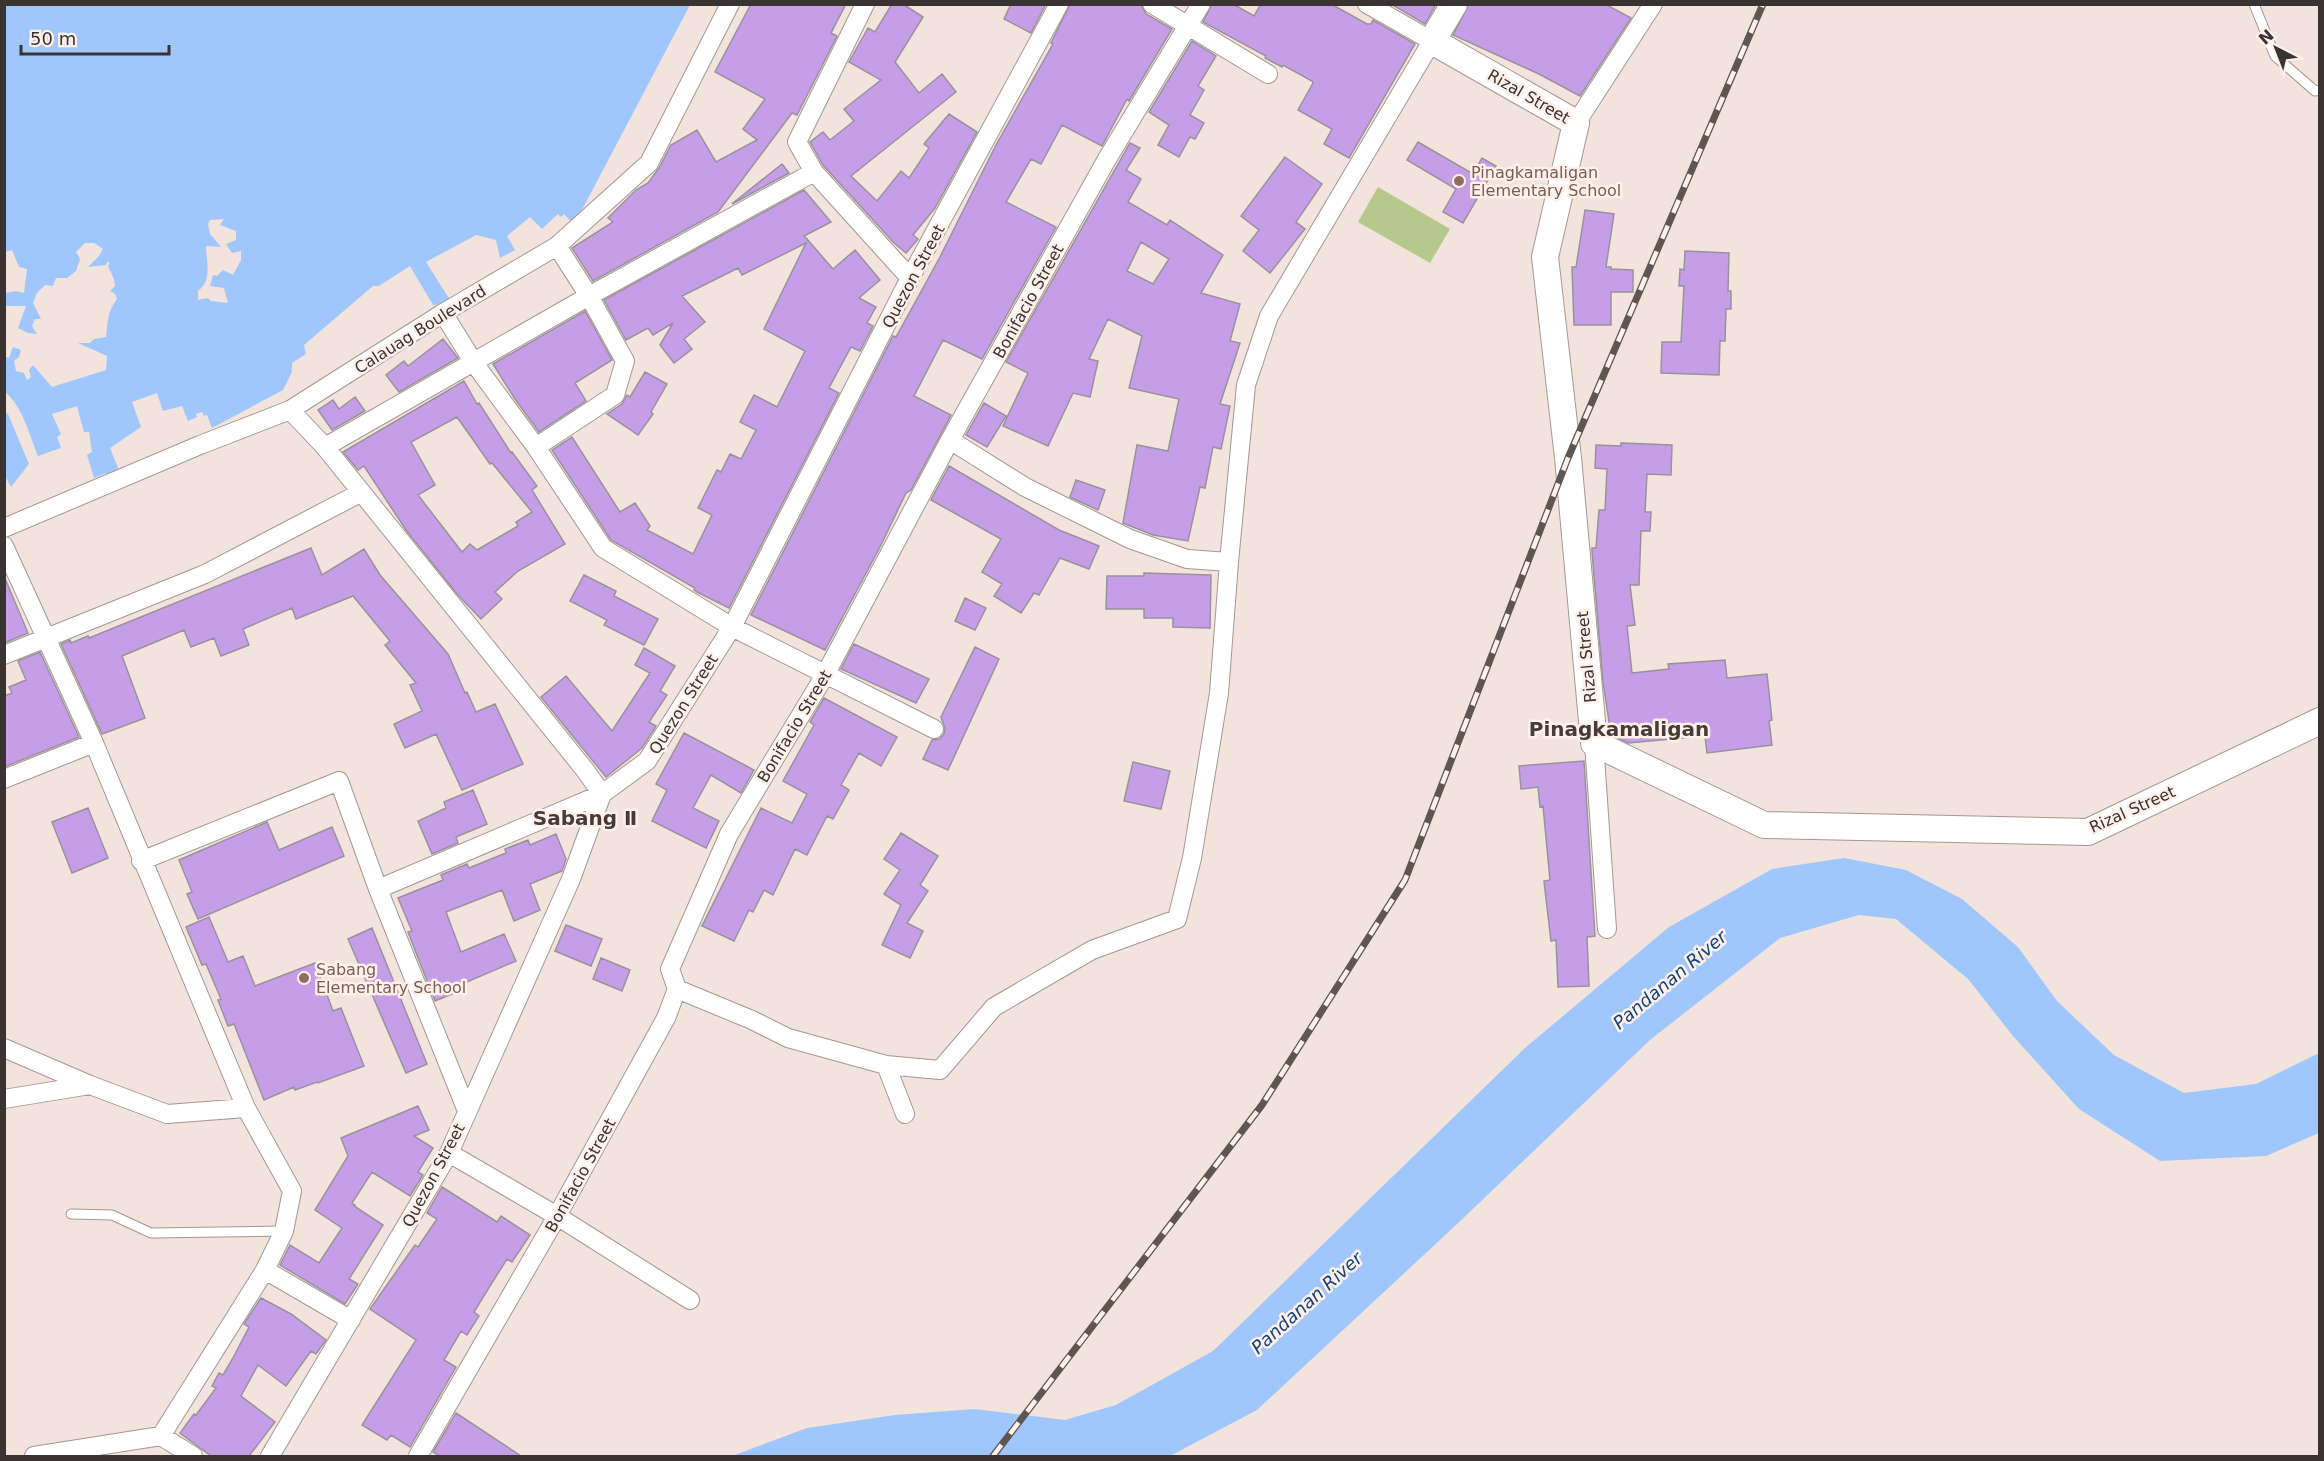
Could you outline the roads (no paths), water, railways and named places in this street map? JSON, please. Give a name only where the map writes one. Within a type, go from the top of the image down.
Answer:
[{"type":"street","name":"Calauag Boulevard","points":[[4,528],[200,445],[290,410],[443,313],[557,246],[649,163],[730,4]]},
{"type":"street","points":[[865,4],[796,142],[814,172],[910,278]]},
{"type":"street","name":"Quezon Street","points":[[270,1456],[449,1153],[571,879],[602,794],[647,761],[732,627],[910,278],[1059,4]]},
{"type":"street","points":[[1152,4],[1268,74]]},
{"type":"street","name":"Bonifacio Street","points":[[418,1456],[557,1216],[666,1018],[677,989],[670,969],[729,834],[825,675],[950,440],[1107,159],[1201,4]]},
{"type":"street","points":[[677,989],[788,1038],[886,1065],[940,1070],[994,1007],[1092,950],[1177,919],[1192,858],[1219,693],[1246,385],[1269,316],[1454,4]]},
{"type":"street","points":[[1576,123],[1653,4]]},
{"type":"street","points":[[1371,6],[1432,41]]},
{"type":"street","name":"Rizal Street","points":[[1432,41],[1576,123],[1545,257],[1568,458],[1594,743],[1764,825],[2088,832],[2319,721]]},
{"type":"street","points":[[325,447],[589,296],[814,172]]},
{"type":"street","points":[[536,447],[615,395],[625,361],[589,296],[557,246]]},
{"type":"street","points":[[443,313],[474,363],[536,447],[603,548],[732,627],[934,729]]},
{"type":"street","points":[[290,410],[325,447],[602,794],[378,889]]},
{"type":"street","points":[[950,440],[1025,488],[1130,539],[1187,559],[1229,562]]},
{"type":"street","points":[[4,655],[205,574],[360,493]]},
{"type":"street","points":[[4,546],[94,743],[141,861],[246,1108],[292,1191],[284,1231],[265,1270],[161,1436]]},
{"type":"street","points":[[4,779],[94,743]]},
{"type":"street","points":[[1594,743],[1607,929]]},
{"type":"street","points":[[141,861],[339,781],[378,889],[467,1111]]},
{"type":"street","points":[[4,1048],[90,1085],[167,1114],[246,1108]]},
{"type":"street","points":[[886,1065],[905,1114]]},
{"type":"street","points":[[4,1099],[90,1085]]},
{"type":"street","points":[[449,1153],[557,1216],[690,1300]]},
{"type":"street","points":[[265,1270],[351,1320]]},
{"type":"street","points":[[34,1456],[161,1436],[193,1456]]},
{"type":"lane","points":[[2254,4],[2275,56],[2315,91],[2319,90]]},
{"type":"lane","points":[[70,1214],[112,1215],[151,1233],[284,1231]]},
{"type":"water","points":[[5,5],[690,5],[574,225],[564,214],[561,217],[558,214],[542,229],[530,217],[507,236],[515,250],[500,258],[496,240],[476,235],[426,262],[452,303],[433,305],[410,266],[379,286],[373,286],[304,345],[306,354],[292,363],[292,372],[283,390],[212,428],[207,415],[204,416],[202,412],[188,421],[182,406],[163,411],[157,393],[132,402],[141,427],[110,448],[121,475],[110,480],[106,473],[94,478],[87,455],[92,452],[89,432],[84,432],[77,406],[52,414],[61,434],[57,437],[61,448],[38,456],[21,413],[5,392],[4,356],[9,358],[13,347],[21,350],[19,357],[14,361],[16,371],[24,373],[27,380],[31,377],[29,370],[33,365],[52,387],[106,370],[107,356],[78,343],[90,343],[94,339],[106,337],[110,313],[117,299],[110,291],[115,286],[108,266],[110,262],[106,265],[88,267],[103,249],[94,243],[85,243],[76,252],[80,259],[76,271],[67,278],[56,278],[53,286],[45,285],[37,293],[33,303],[41,319],[35,319],[32,326],[37,334],[18,328],[26,306],[5,306],[5,293],[16,291],[24,293],[27,269],[19,267],[12,250],[5,252]],"holes":[[[224,219],[220,225],[236,231],[236,240],[226,244],[232,253],[241,251],[241,260],[233,275],[223,270],[217,276],[213,275],[210,286],[224,288],[228,303],[211,301],[208,298],[198,300],[198,291],[203,287],[207,276],[206,246],[221,247],[210,234],[208,224],[210,220]]]},
{"type":"water","points":[[5,412],[8,414],[29,464],[11,487],[5,476]]},
{"type":"water","name":"Pandanan River","points":[[1844,858],[1906,870],[1962,899],[2018,947],[2057,1001],[2114,1055],[2184,1093],[2256,1084],[2319,1053],[2319,1133],[2266,1156],[2160,1161],[2079,1109],[2013,1036],[1968,979],[1896,919],[1859,915],[1780,938],[1650,1040],[1257,1410],[1170,1456],[732,1456],[807,1428],[895,1415],[974,1409],[1065,1420],[1116,1405],[1213,1351],[1525,1048],[1669,927],[1772,869]]},
{"type":"railway","points":[[993,1456],[1262,1105],[1405,880],[1568,458],[1763,4]]},
{"type":"place","name":"Pinagkamaligan Elementary School","points":[[1459,181]]},
{"type":"place","name":"Sabang Elementary School","points":[[304,978]]},
{"type":"district","name":"Pinagkamaligan","points":[[1619,729]]},
{"type":"district","name":"Sabang Ⅱ","points":[[585,818]]}]
